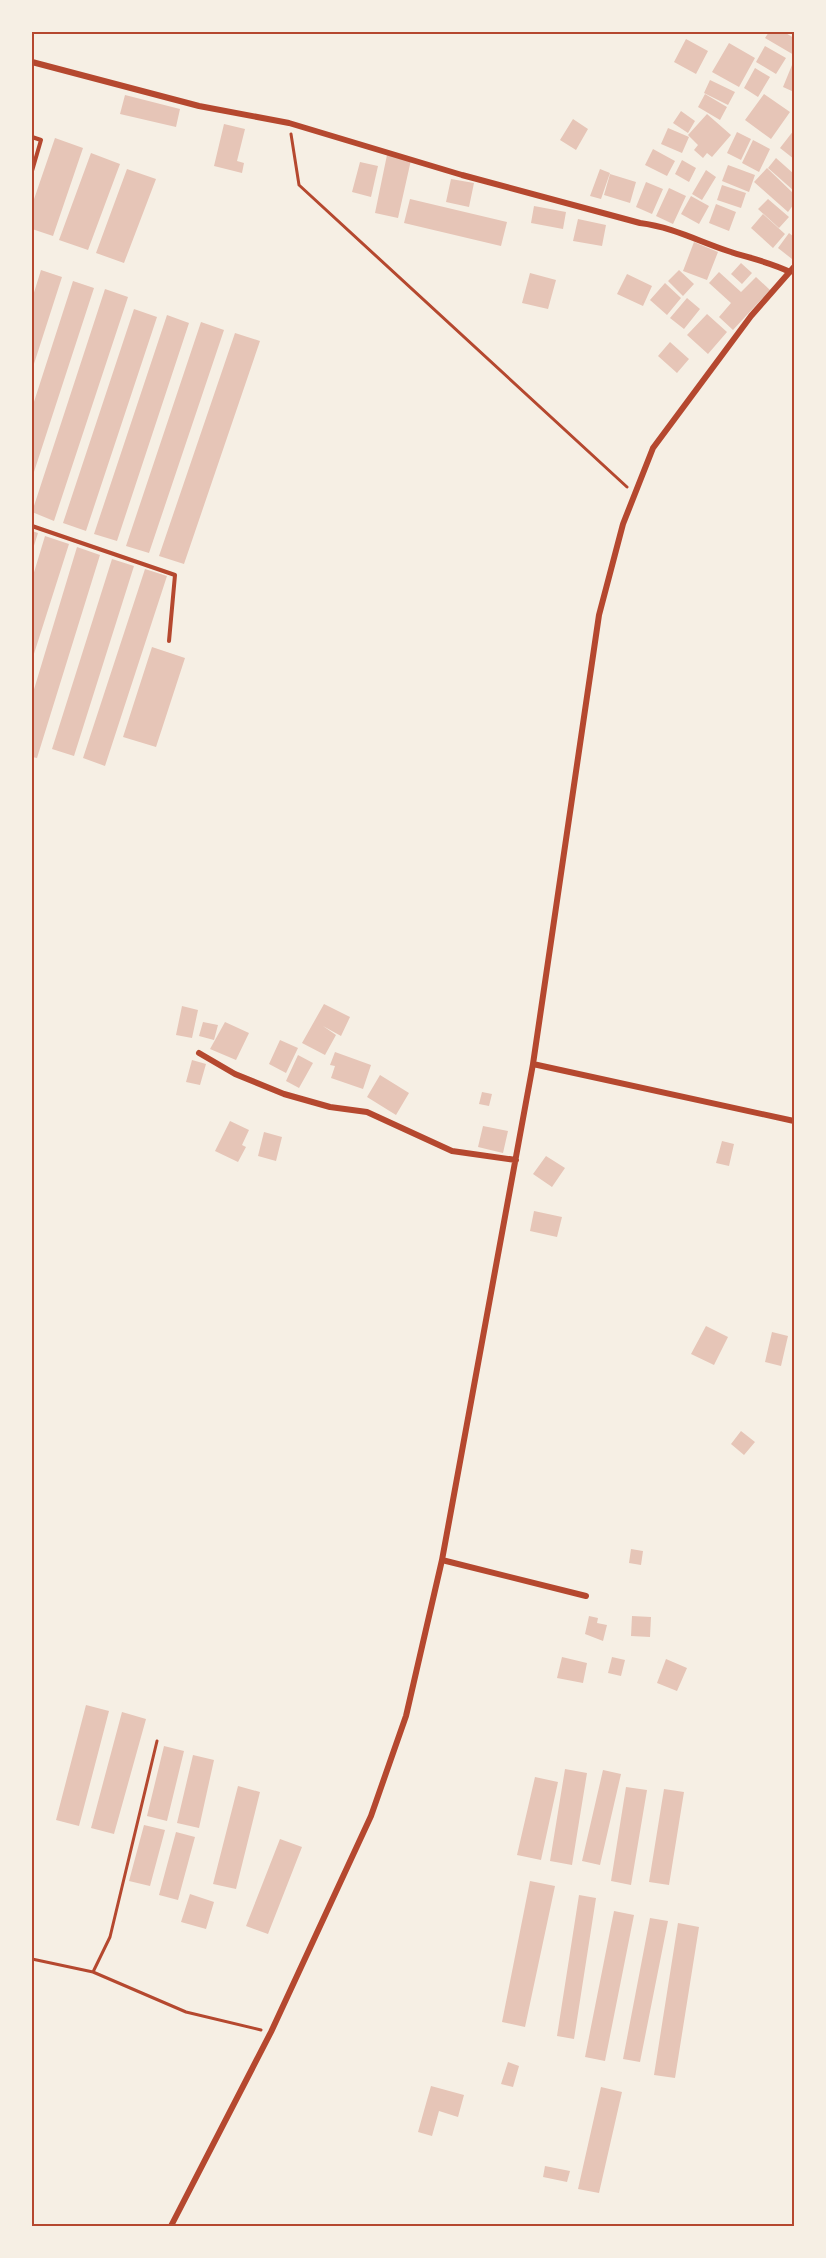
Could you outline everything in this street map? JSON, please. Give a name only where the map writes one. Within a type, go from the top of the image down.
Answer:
[{"type":"street","points":[[32,62],[199,106],[289,123],[462,175],[640,224],[660,225],[727,251],[793,269],[751,316],[653,448],[623,524],[599,615],[533,1065],[516,1160],[442,1560],[406,1716],[371,1816],[271,2032],[171,2226]]},
{"type":"street","points":[[199,1053],[235,1074],[284,1094],[330,1107],[367,1112],[452,1151],[516,1160]]},
{"type":"street","points":[[533,1065],[795,1120]]},
{"type":"street","points":[[442,1560],[586,1596]]},
{"type":"lane","points":[[32,137],[41,140],[32,171]]},
{"type":"lane","points":[[32,526],[175,575],[169,641]]},
{"type":"path","points":[[289,123],[299,185],[635,494]]},
{"type":"path","points":[[93,1972],[110,1936],[157,1742]]},
{"type":"path","points":[[32,1959],[93,1972],[186,2012],[271,2032]]},
{"type":"building","points":[[769,32],[784,32],[794,38],[794,55],[765,38]]},
{"type":"building","points":[[686,39],[708,51],[696,74],[674,62]]},
{"type":"building","points":[[729,43],[755,58],[739,87],[712,72]]},
{"type":"building","points":[[765,46],[786,58],[776,74],[756,62]]},
{"type":"building","points":[[792,65],[794,66],[794,92],[783,87]]},
{"type":"building","points":[[755,68],[770,77],[758,97],[744,88]]},
{"type":"building","points":[[710,80],[735,92],[728,105],[704,93]]},
{"type":"building","points":[[705,94],[727,107],[720,120],[698,107]]},
{"type":"building","points":[[764,94],[790,112],[771,139],[745,120]]},
{"type":"building","points":[[125,95],[180,109],[176,127],[120,114]]},
{"type":"building","points":[[681,111],[695,121],[688,133],[673,123]]},
{"type":"building","points":[[707,114],[731,135],[712,157],[707,153],[703,158],[694,150],[698,145],[688,135]]},
{"type":"building","points":[[573,119],[588,129],[576,150],[560,140]]},
{"type":"building","points":[[224,124],[245,129],[237,161],[244,163],[242,173],[214,166]]},
{"type":"building","points":[[668,128],[689,137],[682,153],[661,144]]},
{"type":"building","points":[[794,130],[794,159],[780,148]]},
{"type":"building","points":[[737,132],[751,139],[741,160],[727,153]]},
{"type":"building","points":[[55,138],[83,148],[53,236],[32,229],[32,205]]},
{"type":"building","points":[[753,140],[770,149],[759,172],[742,163]]},
{"type":"building","points":[[653,149],[675,161],[667,176],[645,165]]},
{"type":"building","points":[[91,153],[120,164],[88,250],[59,240]]},
{"type":"building","points":[[387,155],[411,160],[398,218],[375,213]]},
{"type":"building","points":[[776,158],[794,174],[794,191],[768,168]]},
{"type":"building","points":[[682,160],[696,168],[689,182],[675,174]]},
{"type":"building","points":[[360,162],[378,166],[371,197],[352,192]]},
{"type":"building","points":[[728,165],[755,175],[749,192],[722,181]]},
{"type":"building","points":[[767,168],[794,194],[794,204],[788,212],[754,182]]},
{"type":"building","points":[[127,169],[156,179],[124,263],[96,253]]},
{"type":"building","points":[[600,169],[610,173],[601,199],[590,196]]},
{"type":"building","points":[[706,170],[716,177],[702,200],[692,194]]},
{"type":"building","points":[[610,174],[636,182],[630,203],[604,195]]},
{"type":"building","points":[[451,179],[474,183],[469,207],[446,202]]},
{"type":"building","points":[[646,182],[663,189],[652,214],[636,207]]},
{"type":"building","points":[[722,185],[746,193],[741,208],[717,200]]},
{"type":"building","points":[[669,188],[686,196],[673,224],[656,216]]},
{"type":"building","points":[[691,196],[709,206],[699,224],[681,214]]},
{"type":"building","points":[[410,199],[507,222],[501,246],[404,223]]},
{"type":"building","points":[[768,199],[789,217],[779,228],[758,209]]},
{"type":"building","points":[[716,204],[736,212],[729,231],[709,223]]},
{"type":"building","points":[[534,206],[566,212],[563,229],[531,223]]},
{"type":"building","points":[[763,214],[785,234],[773,248],[751,228]]},
{"type":"building","points":[[578,219],[606,225],[602,246],[573,241]]},
{"type":"building","points":[[789,233],[794,237],[792,259],[778,248]]},
{"type":"building","points":[[694,242],[718,252],[707,280],[683,271]]},
{"type":"building","points":[[741,263],[752,273],[742,284],[731,274]]},
{"type":"building","points":[[41,270],[62,277],[32,370],[32,299]]},
{"type":"building","points":[[679,270],[694,284],[683,296],[668,281]]},
{"type":"building","points":[[719,272],[741,292],[756,277],[770,290],[733,330],[719,317],[731,303],[709,283]]},
{"type":"building","points":[[530,273],[556,280],[548,309],[522,303]]},
{"type":"building","points":[[627,274],[652,286],[643,306],[617,294]]},
{"type":"building","points":[[73,281],[94,288],[32,478],[32,408]]},
{"type":"building","points":[[665,283],[681,298],[667,315],[650,300]]},
{"type":"building","points":[[105,289],[128,297],[54,521],[32,512]]},
{"type":"building","points":[[687,298],[700,309],[684,329],[670,318]]},
{"type":"building","points":[[134,309],[157,317],[86,531],[63,523]]},
{"type":"building","points":[[707,314],[727,332],[708,354],[687,335]]},
{"type":"building","points":[[167,315],[189,323],[117,541],[94,534]]},
{"type":"building","points":[[201,322],[224,330],[149,553],[126,546]]},
{"type":"building","points":[[235,333],[260,341],[184,564],[159,556]]},
{"type":"building","points":[[670,342],[689,359],[677,373],[658,356]]},
{"type":"building","points":[[32,531],[38,533],[32,552]]},
{"type":"building","points":[[45,536],[69,544],[32,660],[32,579]]},
{"type":"building","points":[[77,547],[100,555],[37,758],[32,757],[32,696]]},
{"type":"building","points":[[112,559],[134,566],[74,756],[52,749]]},
{"type":"building","points":[[145,569],[167,576],[105,766],[83,758]]},
{"type":"building","points":[[152,647],[185,658],[156,747],[123,737]]},
{"type":"building","points":[[324,1004],[350,1017],[341,1036],[323,1026],[336,1035],[325,1055],[302,1043]]},
{"type":"building","points":[[182,1006],[198,1010],[192,1038],[176,1035]]},
{"type":"building","points":[[203,1022],[218,1025],[214,1040],[199,1036]]},
{"type":"building","points":[[225,1022],[249,1033],[236,1060],[210,1049]]},
{"type":"building","points":[[280,1040],[298,1048],[286,1073],[269,1064]]},
{"type":"building","points":[[335,1052],[371,1065],[363,1089],[331,1078],[335,1066],[330,1065]]},
{"type":"building","points":[[298,1055],[313,1063],[299,1088],[286,1081]]},
{"type":"building","points":[[192,1060],[206,1064],[200,1085],[186,1082]]},
{"type":"building","points":[[380,1075],[409,1093],[396,1115],[367,1097]]},
{"type":"building","points":[[482,1092],[492,1094],[489,1106],[479,1104]]},
{"type":"building","points":[[230,1121],[249,1130],[242,1145],[246,1147],[238,1162],[215,1151]]},
{"type":"building","points":[[483,1126],[508,1131],[503,1153],[478,1147]]},
{"type":"building","points":[[264,1132],[282,1137],[276,1161],[258,1156]]},
{"type":"building","points":[[722,1141],[734,1144],[729,1166],[716,1163]]},
{"type":"building","points":[[546,1156],[565,1168],[552,1187],[533,1174]]},
{"type":"building","points":[[534,1211],[562,1217],[557,1237],[530,1231]]},
{"type":"building","points":[[706,1326],[728,1337],[714,1365],[691,1354]]},
{"type":"building","points":[[772,1332],[788,1336],[781,1366],[765,1362]]},
{"type":"building","points":[[741,1431],[755,1442],[744,1455],[731,1444]]},
{"type":"building","points":[[631,1549],[643,1551],[641,1565],[629,1563]]},
{"type":"building","points":[[589,1616],[598,1618],[597,1623],[607,1625],[603,1641],[585,1634]]},
{"type":"building","points":[[632,1616],[651,1617],[650,1637],[631,1636]]},
{"type":"building","points":[[562,1657],[587,1663],[583,1683],[557,1678]]},
{"type":"building","points":[[612,1657],[625,1660],[621,1676],[608,1673]]},
{"type":"building","points":[[666,1659],[687,1668],[677,1691],[657,1683]]},
{"type":"building","points":[[86,1705],[109,1711],[79,1826],[56,1820]]},
{"type":"building","points":[[122,1712],[146,1719],[114,1834],[91,1828]]},
{"type":"building","points":[[164,1746],[184,1751],[167,1821],[147,1816]]},
{"type":"building","points":[[193,1755],[214,1760],[199,1828],[177,1823]]},
{"type":"building","points":[[565,1769],[587,1773],[572,1865],[550,1861]]},
{"type":"building","points":[[603,1770],[621,1774],[600,1865],[582,1861]]},
{"type":"building","points":[[535,1777],[558,1782],[541,1860],[517,1855]]},
{"type":"building","points":[[238,1786],[260,1792],[236,1889],[213,1884]]},
{"type":"building","points":[[626,1787],[647,1790],[631,1885],[611,1881]]},
{"type":"building","points":[[664,1789],[684,1792],[669,1885],[649,1882]]},
{"type":"building","points":[[144,1825],[165,1830],[150,1886],[129,1881]]},
{"type":"building","points":[[176,1832],[195,1837],[178,1900],[159,1895]]},
{"type":"building","points":[[280,1839],[302,1847],[268,1934],[246,1926]]},
{"type":"building","points":[[530,1881],[555,1886],[525,2027],[502,2022]]},
{"type":"building","points":[[190,1894],[214,1902],[206,1929],[181,1922]]},
{"type":"building","points":[[579,1895],[596,1898],[574,2039],[557,2036]]},
{"type":"building","points":[[614,1911],[634,1915],[605,2061],[585,2057]]},
{"type":"building","points":[[650,1918],[668,1921],[640,2062],[623,2059]]},
{"type":"building","points":[[678,1923],[699,1927],[675,2078],[654,2075]]},
{"type":"building","points":[[508,2062],[519,2066],[513,2087],[501,2084]]},
{"type":"building","points":[[431,2086],[464,2095],[458,2117],[439,2111],[432,2136],[418,2132]]},
{"type":"building","points":[[601,2087],[622,2092],[599,2193],[578,2189]]},
{"type":"building","points":[[545,2166],[570,2171],[567,2182],[543,2177]]}]
